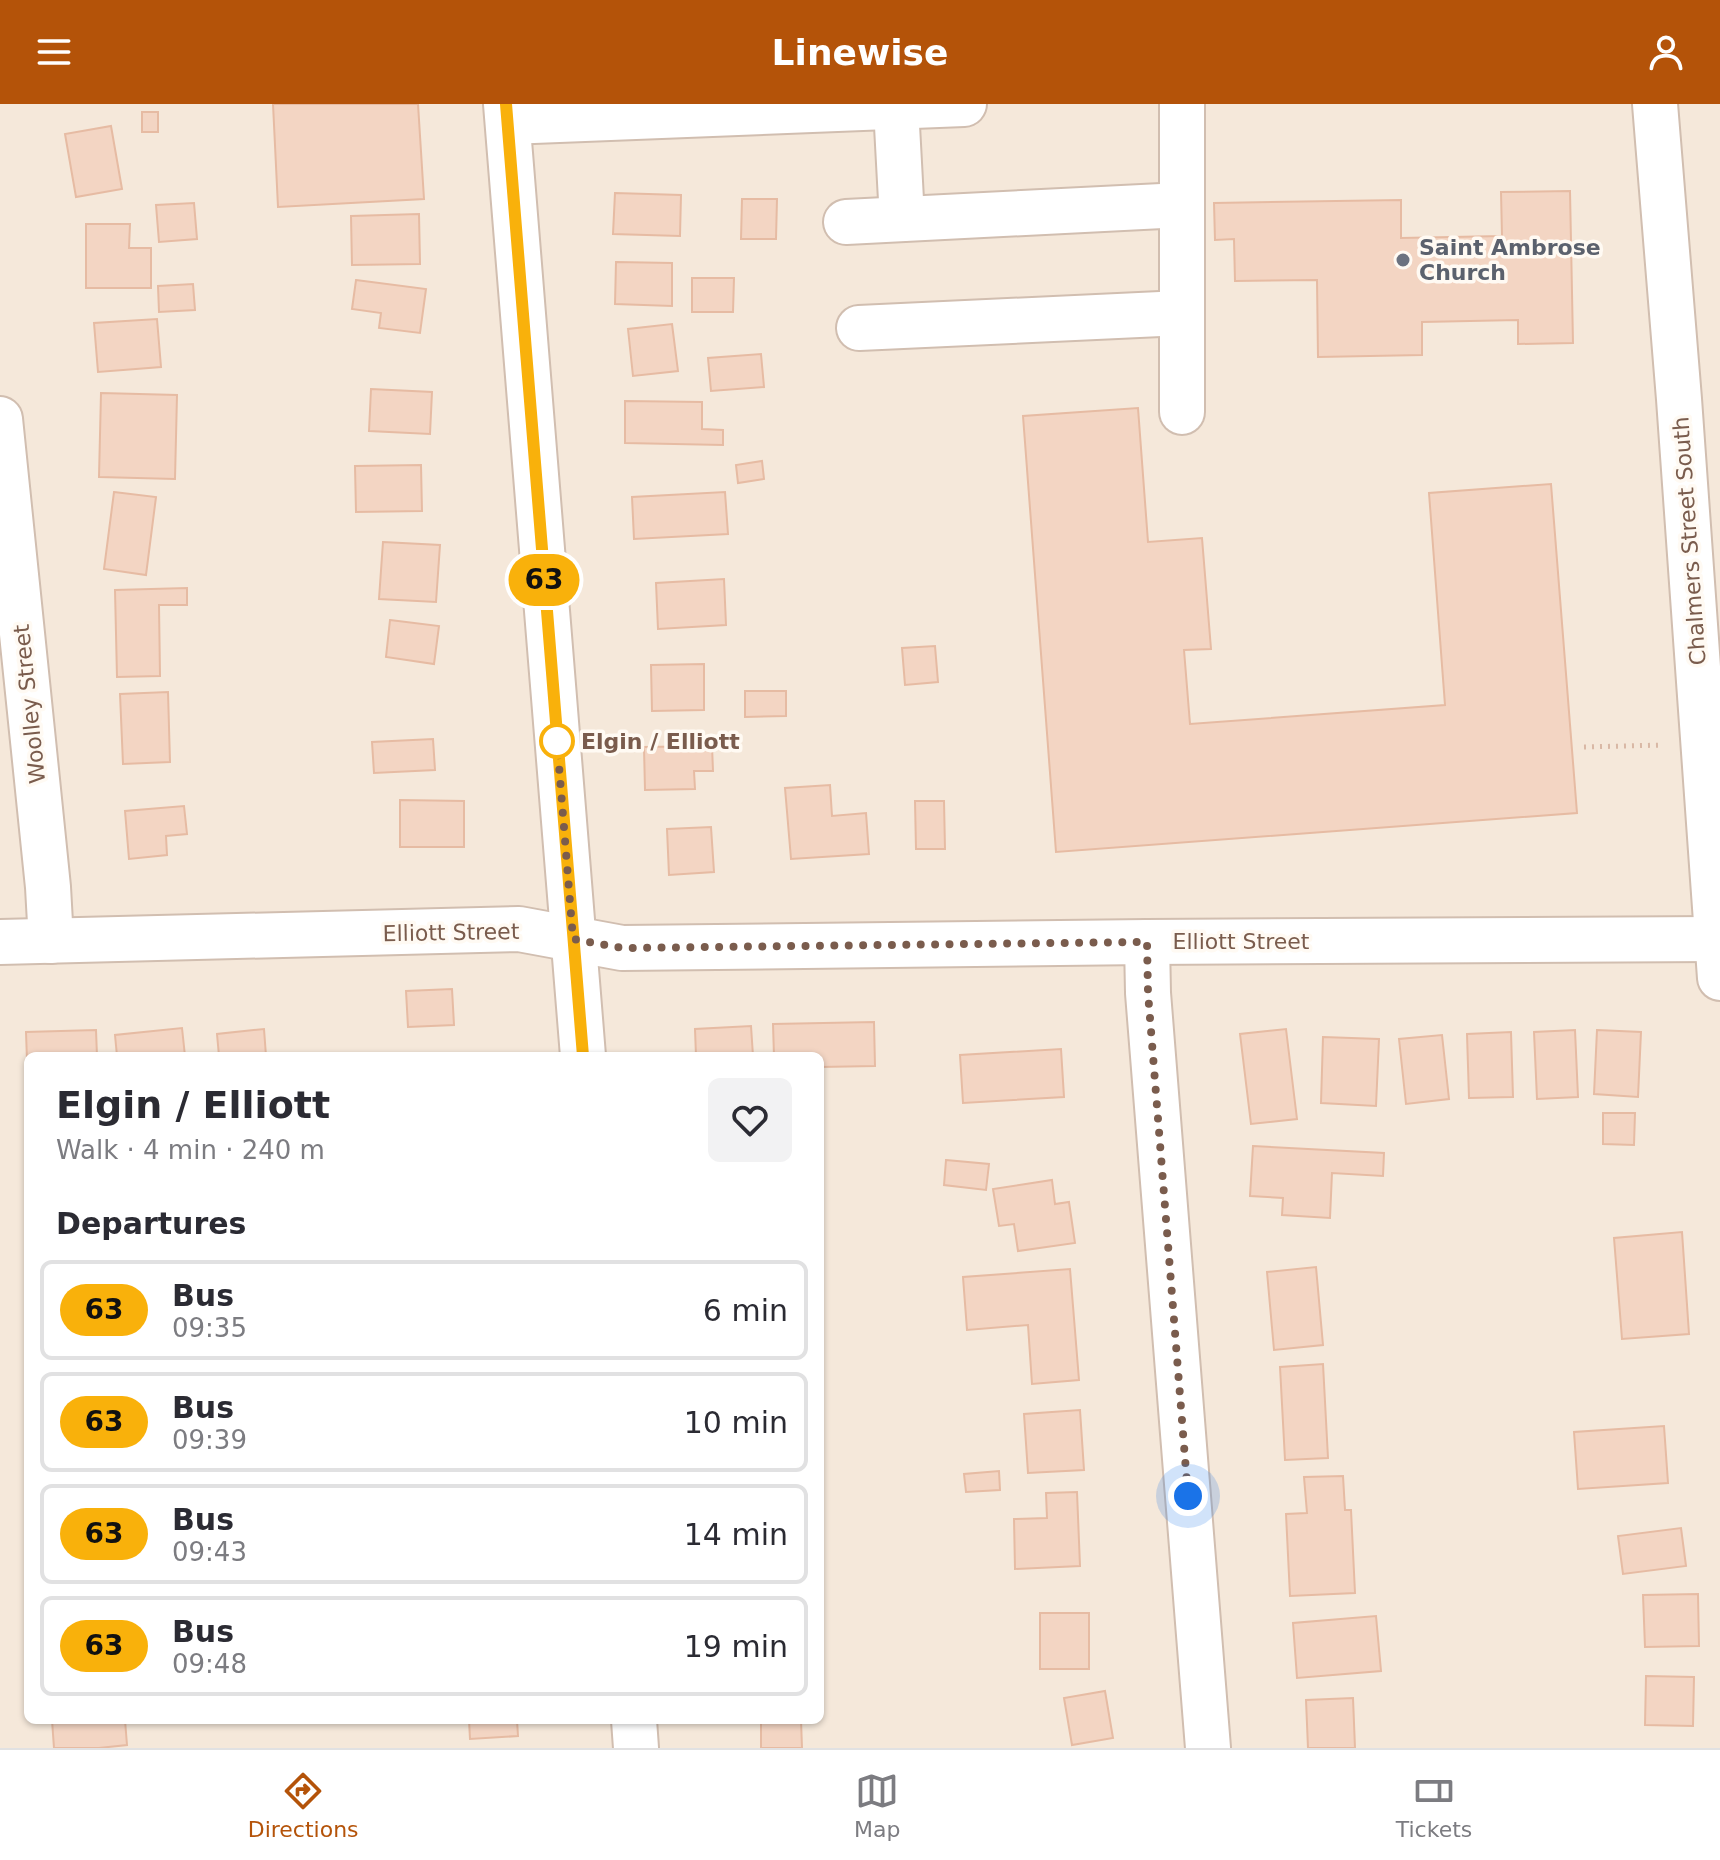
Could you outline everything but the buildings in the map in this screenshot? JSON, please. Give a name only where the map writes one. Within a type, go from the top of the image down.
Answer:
[{"type":"street","points":[[583,1052],[507,113],[964,104]]},
{"type":"street","points":[[1182,104],[1182,412]]},
{"type":"street","name":"Chalmers Street South","points":[[1655,104],[1714,871],[1718,958]]},
{"type":"street","points":[[896,107],[902,219]]},
{"type":"street","points":[[846,222],[1182,205]]},
{"type":"street","points":[[859,328],[1182,313]]},
{"type":"street","name":"Woolley Street","points":[[0,419],[51,941]]},
{"type":"street","name":"Elliott Street","points":[[0,942],[519,929],[622,948],[1147,942],[1718,958]]},
{"type":"street","points":[[1147,942],[1148,993],[1208,1748]]},
{"type":"street","points":[[634,1724],[636,1748]]},
{"type":"path","points":[[1584,747],[1671,745]]},
{"type":"shaded area","points":[[0,104],[1720,104],[1720,1748],[0,1748]]},
{"type":"bus line","name":"63","points":[[506,104],[583,1052]]},
{"type":"place","name":"Saint Ambrose Church","points":[[1403,260]]},
{"type":"place","name":"Elgin / Elliott","points":[[557,741]]},
{"type":"route","points":[[557,741],[573,939],[622,948],[1147,942],[1148,993],[1188,1496]]}]
